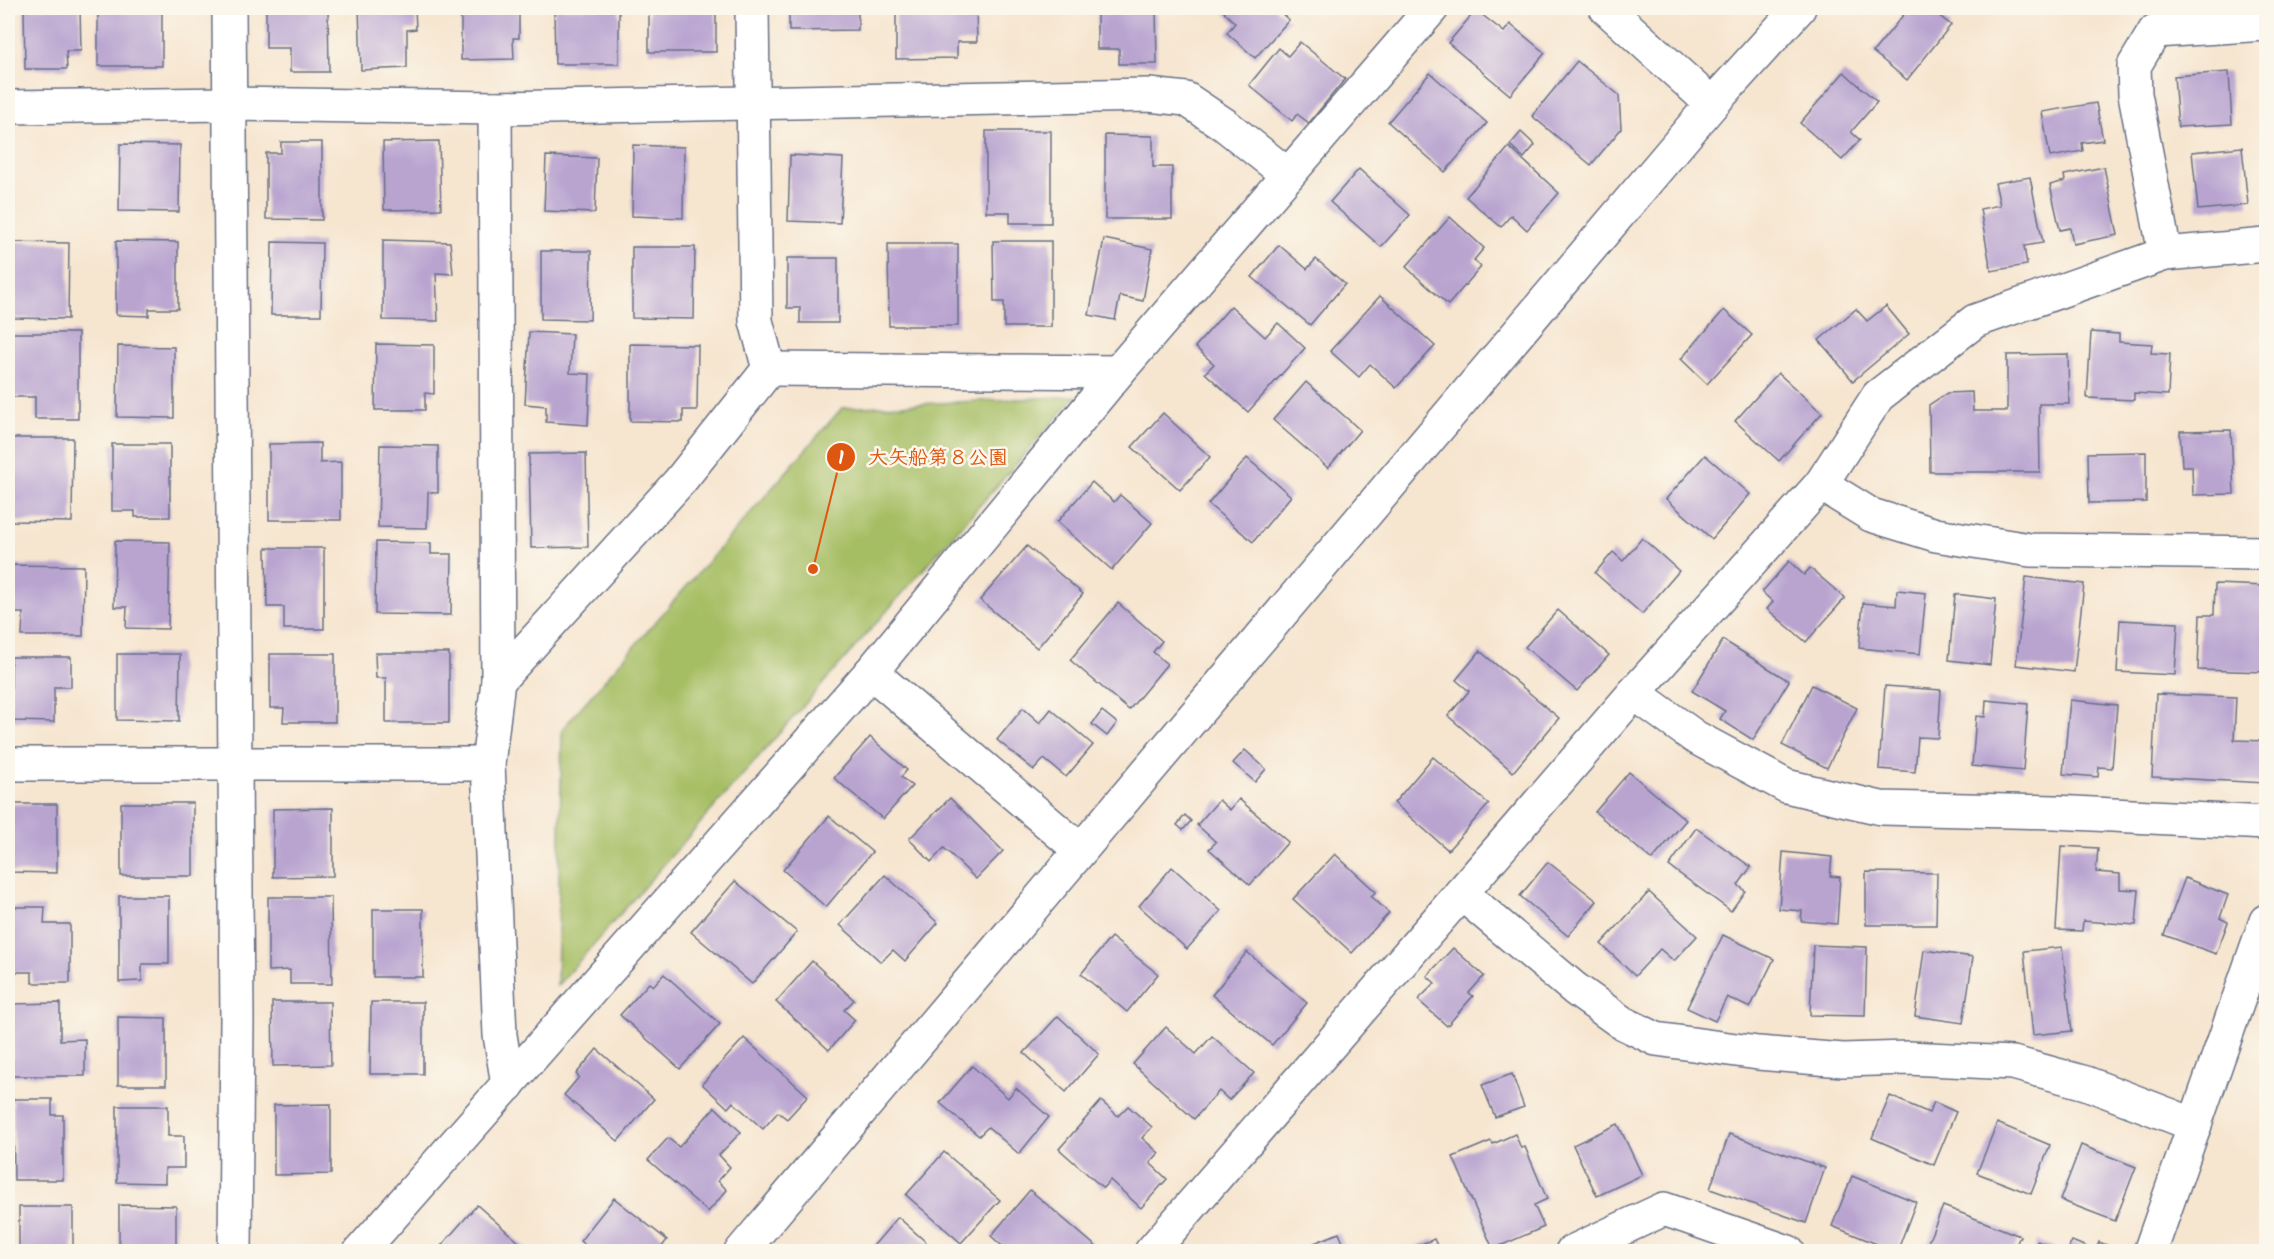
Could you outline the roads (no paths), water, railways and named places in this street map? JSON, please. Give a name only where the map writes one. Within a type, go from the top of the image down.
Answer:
[{"type":"street","points":[[229,8],[235,763],[235,1251]]},
{"type":"street","points":[[752,8],[751,104],[756,321],[769,369]]},
{"type":"street","points":[[360,1251],[871,672],[1118,372],[1432,8]]},
{"type":"street","points":[[1606,8],[1712,104]]},
{"type":"street","points":[[741,1251],[1712,104],[1799,8]]},
{"type":"street","points":[[2165,254],[2135,94],[2134,66],[2155,31],[2189,18],[2266,24]]},
{"type":"street","points":[[8,107],[229,104],[495,108],[1149,95],[1186,99],[1225,125],[1288,175]]},
{"type":"street","points":[[495,108],[498,681],[488,764],[500,1035],[508,1085]]},
{"type":"street","points":[[1151,1251],[1634,693],[1821,484],[1878,396],[1975,321],[2165,254],[2266,245]]},
{"type":"street","points":[[769,369],[1118,372]]},
{"type":"street","points":[[498,681],[680,482],[769,369]]},
{"type":"street","points":[[1821,484],[1871,515],[1936,535],[2030,550],[2266,553]]},
{"type":"street","points":[[871,672],[1080,850]]},
{"type":"street","points":[[1634,693],[1695,737],[1786,786],[1881,808],[2055,812],[2266,823]]},
{"type":"street","points":[[8,764],[488,764]]},
{"type":"street","points":[[1461,893],[1575,989],[1621,1022],[1656,1039],[1758,1053],[1843,1060],[1908,1058],[2013,1063],[2086,1083],[2195,1125]]},
{"type":"street","points":[[2150,1251],[2266,921]]},
{"type":"street","points":[[1572,1251],[1664,1209],[1788,1251]]},
{"type":"place","name":"大矢船第８公園","points":[[813,569]]}]
